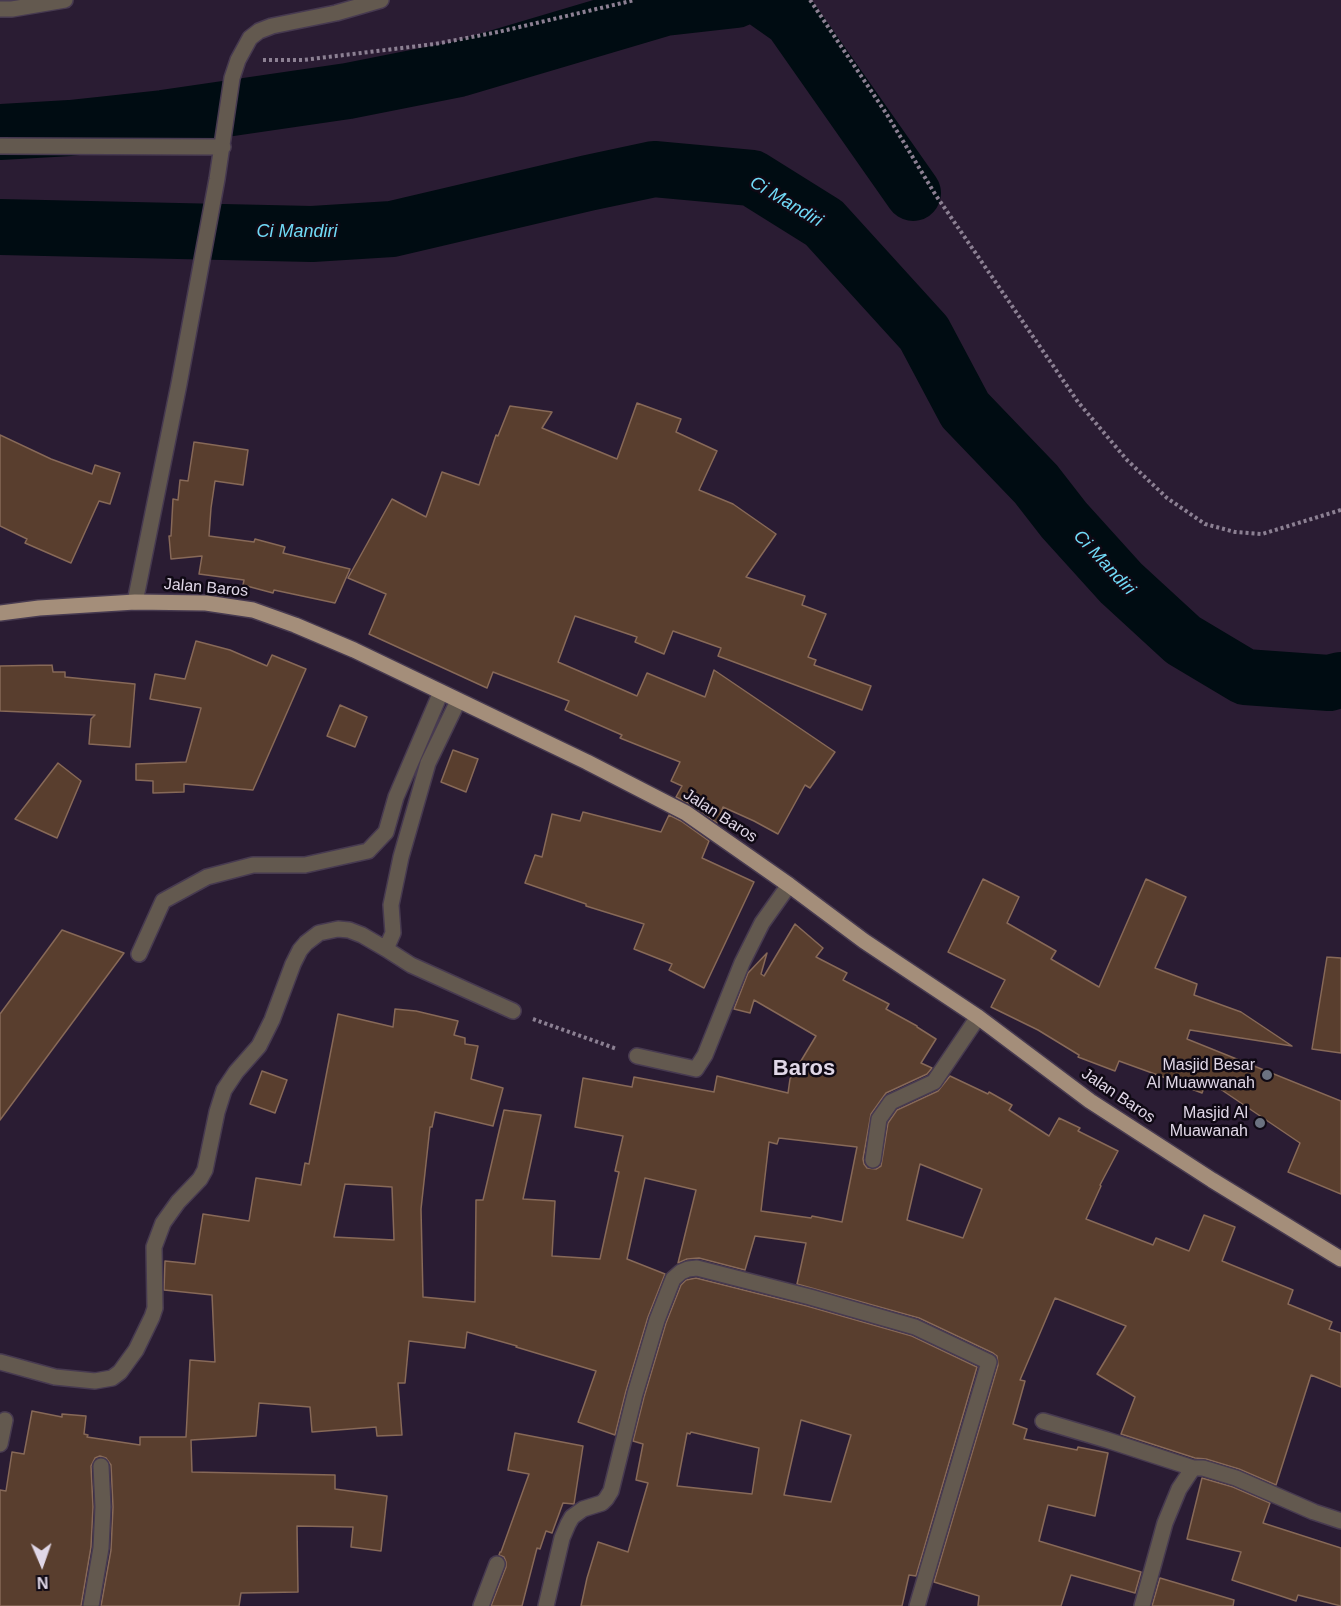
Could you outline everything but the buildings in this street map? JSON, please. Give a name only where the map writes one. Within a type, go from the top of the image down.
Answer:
[{"type":"main road","name":"Jalan Baros","points":[[0,613],[39,608],[135,602],[206,603],[254,610],[354,650],[587,762],[686,813],[864,940],[978,1017],[1090,1101],[1341,1260]]},
{"type":"street","points":[[0,9],[65,0]]},
{"type":"street","points":[[135,602],[179,384],[223,147],[232,78],[238,60],[250,38],[259,31],[381,0]]},
{"type":"street","points":[[0,146],[223,147]]},
{"type":"street","points":[[139,954],[163,901],[207,877],[253,865],[304,865],[368,851],[386,832],[396,797],[441,692]]},
{"type":"street","points":[[386,949],[393,933],[391,905],[399,866],[428,763],[458,701]]},
{"type":"street","points":[[637,1056],[696,1069],[705,1055],[742,963],[762,923],[789,885]]},
{"type":"street","points":[[0,1362],[74,1380],[101,1381],[112,1378],[120,1372],[136,1350],[152,1317],[155,1296],[154,1247],[163,1223],[205,1170],[224,1090],[236,1072],[259,1046],[300,950],[319,933],[338,929],[362,935],[411,965],[513,1011]]},
{"type":"street","points":[[873,1160],[879,1119],[891,1102],[934,1082],[978,1017]]},
{"type":"street","points":[[546,1606],[562,1538],[568,1524],[572,1517],[583,1509],[602,1503],[611,1491],[635,1394],[657,1320],[673,1280],[681,1272],[697,1268],[915,1327],[989,1362],[917,1606]]},
{"type":"street","points":[[0,1444],[5,1420]]},
{"type":"street","points":[[1043,1422],[1192,1468],[1203,1468],[1236,1478],[1314,1512],[1341,1521]]},
{"type":"street","points":[[91,1606],[101,1548],[103,1507],[101,1466]]},
{"type":"street","points":[[1142,1606],[1165,1523],[1179,1489],[1192,1468]]},
{"type":"street","points":[[481,1606],[497,1564]]},
{"type":"path","points":[[238,60],[303,60],[435,44],[498,32],[635,0]]},
{"type":"path","points":[[810,0],[886,113],[935,194],[1078,402],[1127,460],[1167,498],[1205,524],[1235,532],[1262,534],[1341,510]]},
{"type":"path","points":[[513,1011],[637,1056]]},
{"type":"waterway","points":[[0,132],[70,128],[163,118],[348,91],[459,69],[665,8],[736,0]]},
{"type":"waterway","points":[[764,0],[791,19],[913,193]]},
{"type":"waterway","name":"Ci Mandiri","points":[[0,227],[312,234],[392,229],[654,169],[752,178],[824,223],[924,333],[965,410],[1036,484],[1064,520],[1121,583],[1183,640],[1245,677],[1329,683],[1341,680]]},
{"type":"place","name":"Masjid Besar Al Muawwanah","points":[[1267,1075]]},
{"type":"place","name":"Masjid Al Muawanah","points":[[1260,1123]]},
{"type":"district","name":"Baros","points":[[804,1069]]}]
